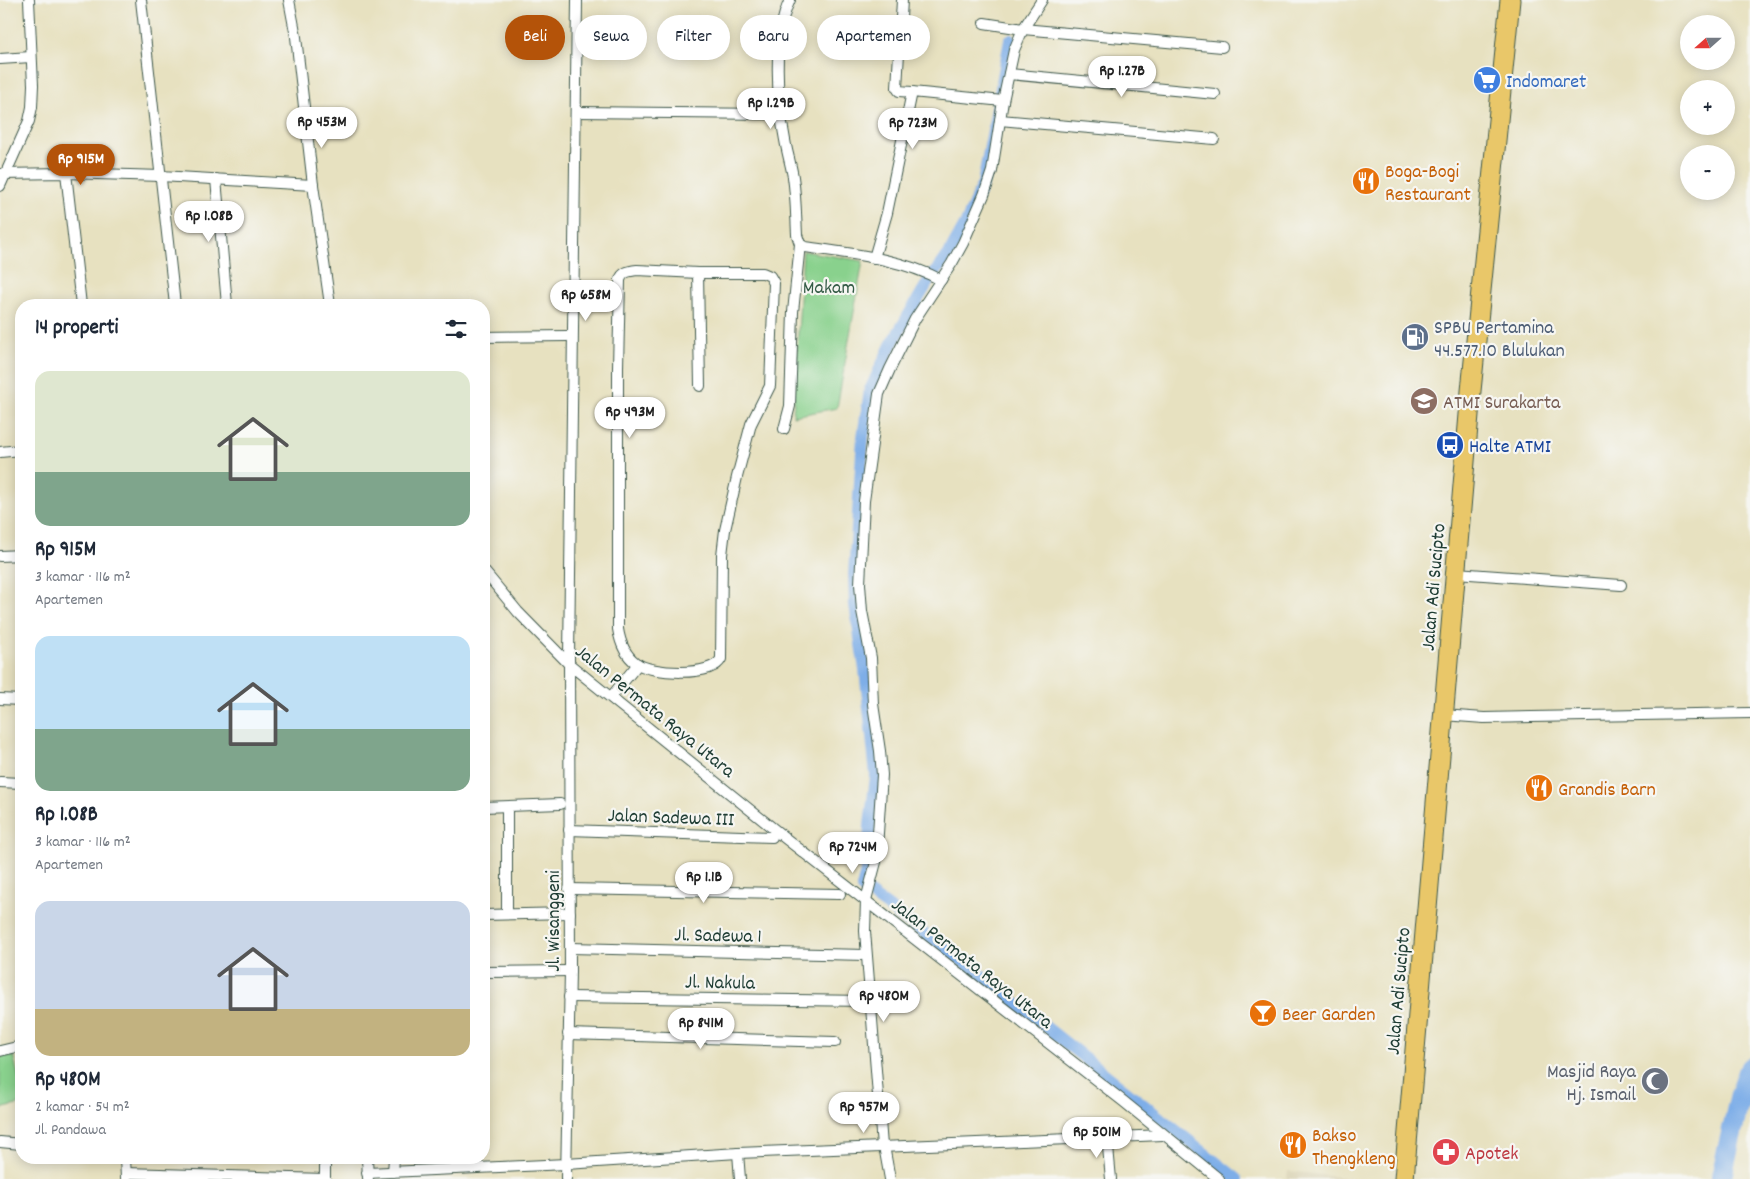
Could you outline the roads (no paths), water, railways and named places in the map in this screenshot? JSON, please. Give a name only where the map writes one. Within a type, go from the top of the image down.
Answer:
[{"type":"highway","name":"Jalan Adi Sucipto","points":[[1404,1179],[1482,271],[1510,0]]},
{"type":"street","points":[[0,186],[3,174],[29,120],[32,92],[29,0]]},
{"type":"street","points":[[141,0],[174,299]]},
{"type":"street","points":[[289,0],[296,37],[312,185],[329,299]]},
{"type":"street","name":"Jl. Wisanggeni","points":[[566,1179],[570,971],[569,644],[577,0]]},
{"type":"street","points":[[784,429],[790,406],[793,312],[800,244],[797,235],[796,197],[793,175],[779,99],[781,28],[790,0]]},
{"type":"street","points":[[902,0],[897,88],[899,91],[999,100]]},
{"type":"street","points":[[890,1179],[883,1146],[866,955],[868,895],[876,862],[882,775],[873,704],[871,658],[860,597],[864,501],[872,435],[882,384],[915,320],[939,279],[964,243],[984,195],[992,171],[1000,120],[999,100],[1009,74],[1014,50],[1023,30],[1042,0]]},
{"type":"street","points":[[984,23],[1023,30],[1222,47]]},
{"type":"street","points":[[0,59],[31,57]]},
{"type":"street","points":[[1009,74],[1215,94]]},
{"type":"street","points":[[874,258],[887,212],[912,92]]},
{"type":"street","points":[[576,112],[781,114]]},
{"type":"street","points":[[1000,120],[1214,139]]},
{"type":"street","points":[[3,174],[66,173],[161,176],[312,185]]},
{"type":"street","points":[[66,173],[81,299]]},
{"type":"street","points":[[216,179],[226,299]]},
{"type":"street","points":[[800,244],[805,248],[874,258],[924,271],[939,279]]},
{"type":"street","points":[[632,270],[769,274],[774,283],[770,386],[751,424],[725,530],[722,555],[722,654],[720,662],[714,667],[699,671],[654,670],[638,664],[626,653],[618,629],[617,460],[620,280],[623,274],[632,270]]},
{"type":"street","points":[[698,273],[700,386]]},
{"type":"street","points":[[490,337],[567,336]]},
{"type":"street","points":[[0,452],[15,451]]},
{"type":"street","points":[[0,556],[15,555]]},
{"type":"street","points":[[1456,573],[1621,585]]},
{"type":"street","name":"Jalan Permata Raya Utara","points":[[490,578],[518,612],[569,660],[785,838],[868,895],[1219,1179]]},
{"type":"street","points":[[613,695],[638,664]]},
{"type":"street","points":[[0,699],[15,700]]},
{"type":"street","points":[[1443,715],[1484,718],[1672,716],[1750,713]]},
{"type":"street","points":[[0,782],[15,783]]},
{"type":"street","points":[[490,808],[560,804]]},
{"type":"street","points":[[507,807],[507,914]]},
{"type":"street","name":"Jalan Sadewa III","points":[[569,830],[772,837]]},
{"type":"street","points":[[569,889],[840,894]]},
{"type":"street","points":[[490,915],[570,913]]},
{"type":"street","name":"Jl. Sadewa 1","points":[[570,948],[866,955]]},
{"type":"street","points":[[490,972],[570,971]]},
{"type":"street","name":"Jl. Nakula","points":[[569,997],[870,1001]]},
{"type":"street","points":[[568,1034],[835,1042]]},
{"type":"street","points":[[0,1051],[15,1047]]},
{"type":"street","points":[[368,1176],[394,1172],[738,1153],[1164,1135]]},
{"type":"street","points":[[1107,1137],[1111,1179]]},
{"type":"street","points":[[0,1142],[15,1143]]},
{"type":"street","points":[[738,1153],[740,1179]]},
{"type":"street","points":[[126,1176],[325,1179],[325,1164]]},
{"type":"street","points":[[394,1164],[394,1172]]},
{"type":"waterway","points":[[1010,40],[983,183],[965,225],[949,254],[928,282],[891,345],[870,390],[863,437],[854,574],[855,605],[865,670],[876,776],[868,863],[862,888],[969,966],[1237,1179]]},
{"type":"waterway","points":[[1721,1179],[1740,1096],[1750,1068]]},
{"type":"place","name":"Indomaret","points":[[1487,80]]},
{"type":"place","name":"Boga-Bogi Restaurant","points":[[1366,181]]},
{"type":"place","name":"SPBU Pertamina 44.577.10 Blulukan","points":[[1415,337]]},
{"type":"place","name":"ATMI Surakarta","points":[[1424,401]]},
{"type":"place","name":"Halte ATMI","points":[[1450,445]]},
{"type":"place","name":"Grandis Barn","points":[[1539,788]]},
{"type":"place","name":"Beer Garden","points":[[1263,1013]]},
{"type":"place","name":"Masjid Raya Hj. Ismail","points":[[1655,1081]]},
{"type":"place","name":"Bakso Thengkleng","points":[[1293,1145]]},
{"type":"place","name":"Apotek","points":[[1446,1152]]},
{"type":"park label","name":"Makam","points":[[829,286]]}]
